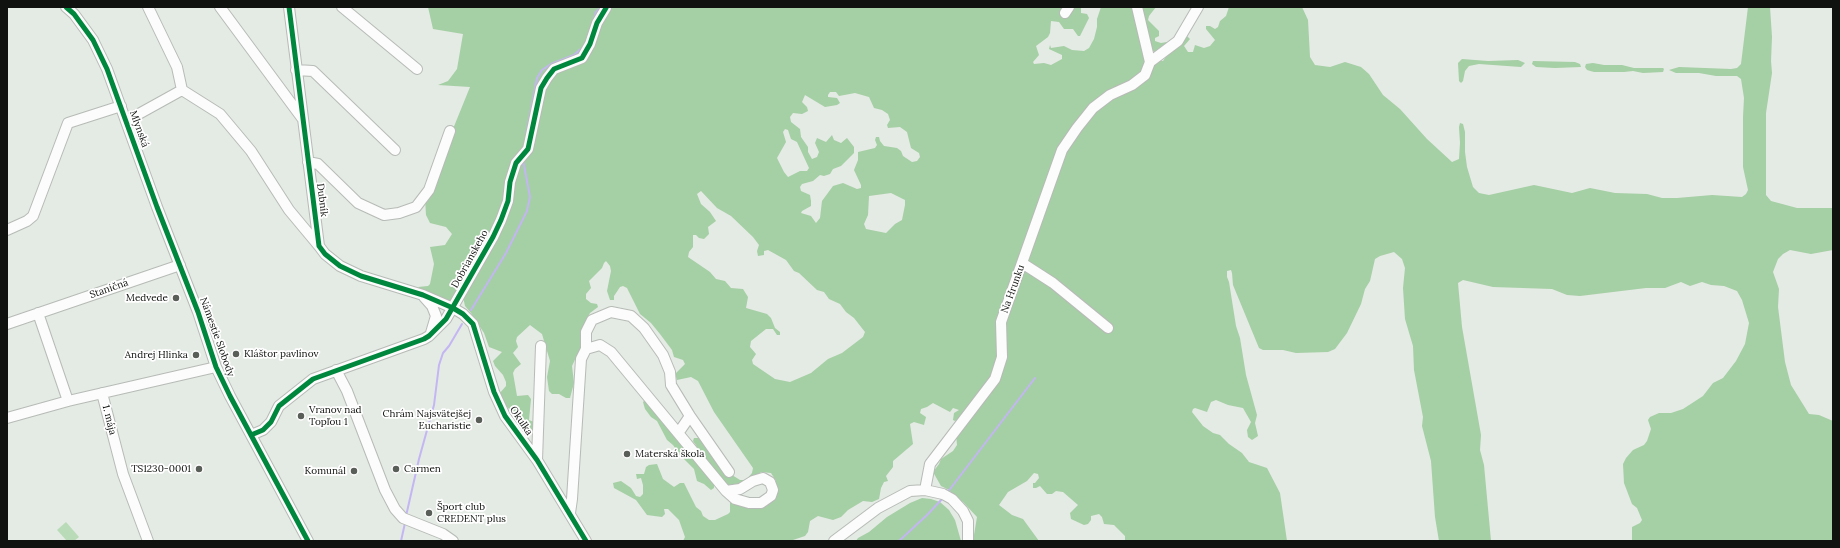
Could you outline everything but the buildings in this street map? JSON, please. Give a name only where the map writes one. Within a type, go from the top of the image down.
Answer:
[{"type":"street","name":"Mlynská","points":[[66,7],[74,14],[93,40],[107,69],[180,266]]},
{"type":"street","points":[[148,7],[177,67],[182,90],[220,114],[237,132],[289,210],[302,228],[325,254],[340,266],[361,276],[423,296],[453,308]]},
{"type":"street","name":"Dubník","points":[[220,7],[302,119]]},
{"type":"street","name":"Dubník","points":[[289,7],[319,246]]},
{"type":"street","points":[[342,7],[417,69]]},
{"type":"street","points":[[1140,10],[1150,62],[1178,42],[1198,7]]},
{"type":"street","name":"Dobrianskeho","points":[[250,435],[263,430],[271,422],[279,406],[313,379],[402,348],[429,336],[446,319],[493,237],[501,220],[508,201],[510,182],[519,159],[528,149],[541,88],[554,69],[582,58],[590,44],[597,23],[606,8]]},
{"type":"street","name":"Na Hrunku","points":[[926,490],[930,464],[995,379],[1002,357],[1001,322],[1062,150],[1093,108],[1110,95],[1132,85],[1145,75],[1150,62]]},
{"type":"street","points":[[296,70],[313,71],[395,150]]},
{"type":"street","points":[[126,121],[182,90]]},
{"type":"street","points":[[7,230],[28,221],[33,216],[68,123],[121,106]]},
{"type":"street","name":"Dubník","points":[[308,162],[318,164],[358,203],[384,215],[399,213],[416,207],[429,190],[450,131]]},
{"type":"street","points":[[302,228],[315,222]]},
{"type":"street","points":[[1022,263],[1053,282],[1108,328]]},
{"type":"street","name":"Staničná","points":[[7,324],[180,266]]},
{"type":"street","name":"Námestie Slobody","points":[[180,266],[198,312],[216,367],[250,435],[308,541]]},
{"type":"street","points":[[423,296],[432,306],[436,316],[434,328],[429,336]]},
{"type":"street","name":"Okulka","points":[[453,308],[464,314],[471,322],[481,348],[494,392],[505,416],[557,492],[586,541]]},
{"type":"street","points":[[570,514],[581,359],[586,349],[586,332],[592,320],[611,312],[631,316],[644,328],[663,355],[670,372],[671,385],[690,416],[729,472]]},
{"type":"street","points":[[38,313],[68,401]]},
{"type":"street","points":[[586,349],[600,345],[611,352],[679,432],[726,491]]},
{"type":"street","points":[[536,460],[542,346]]},
{"type":"street","points":[[102,393],[216,367]]},
{"type":"street","points":[[336,370],[364,433],[385,490],[394,509],[407,519],[443,534],[453,541]]},
{"type":"street","name":"1. mája","points":[[7,418],[102,393],[123,474],[148,541]]},
{"type":"street","points":[[679,432],[690,416]]},
{"type":"street","points":[[524,443],[538,435]]},
{"type":"street","points":[[557,492],[573,480]]},
{"type":"street","points":[[834,541],[878,508],[910,491],[926,490],[948,497],[963,511],[968,521],[968,541]]},
{"type":"green space","points":[[428,7],[1081,7],[1081,13],[1087,14],[1089,18],[1080,36],[1078,36],[1073,29],[1064,29],[1059,22],[1051,21],[1050,33],[1048,37],[1036,46],[1039,55],[1033,62],[1034,64],[1044,63],[1051,65],[1062,59],[1062,55],[1049,49],[1050,45],[1051,48],[1064,46],[1072,50],[1084,51],[1089,48],[1094,39],[1097,19],[1101,7],[1156,7],[1149,16],[1148,20],[1159,31],[1159,36],[1155,38],[1155,41],[1161,43],[1167,42],[1166,46],[1156,53],[1151,49],[1156,61],[1163,61],[1169,52],[1187,36],[1190,39],[1184,46],[1188,52],[1193,52],[1195,45],[1204,48],[1210,46],[1215,40],[1206,29],[1206,26],[1210,26],[1215,29],[1218,27],[1220,21],[1226,16],[1229,7],[1302,7],[1308,20],[1310,57],[1315,65],[1330,67],[1345,62],[1361,67],[1369,74],[1383,95],[1400,109],[1427,139],[1452,162],[1459,159],[1459,127],[1460,123],[1463,124],[1465,132],[1467,167],[1473,187],[1479,193],[1489,195],[1534,185],[1572,193],[1590,188],[1615,193],[1647,194],[1662,198],[1712,195],[1742,197],[1748,190],[1743,167],[1744,98],[1741,79],[1737,76],[1676,73],[1669,70],[1679,67],[1737,68],[1741,64],[1748,7],[1770,7],[1772,73],[1766,113],[1766,195],[1771,201],[1797,208],[1833,208],[1833,250],[1811,254],[1790,250],[1778,259],[1773,272],[1779,289],[1778,307],[1785,362],[1791,385],[1809,414],[1819,415],[1833,421],[1833,540],[1632,541],[1632,527],[1640,523],[1642,520],[1637,508],[1632,504],[1624,483],[1623,464],[1633,450],[1644,445],[1647,441],[1651,429],[1648,420],[1650,417],[1659,413],[1671,413],[1683,409],[1703,396],[1713,383],[1723,378],[1736,361],[1745,344],[1749,323],[1742,300],[1737,291],[1724,286],[1711,285],[1702,282],[1690,286],[1681,282],[1665,288],[1646,288],[1580,296],[1567,295],[1552,289],[1493,287],[1463,280],[1458,283],[1462,327],[1481,435],[1480,450],[1484,465],[1491,541],[1439,541],[1435,517],[1431,461],[1422,426],[1423,417],[1414,370],[1413,346],[1405,319],[1403,288],[1405,268],[1402,259],[1394,252],[1375,259],[1370,281],[1365,289],[1361,304],[1347,333],[1335,349],[1328,352],[1296,353],[1283,350],[1263,350],[1259,348],[1233,285],[1231,270],[1227,271],[1246,375],[1257,415],[1255,423],[1258,436],[1252,440],[1248,437],[1247,430],[1251,422],[1243,408],[1228,405],[1216,400],[1211,402],[1207,412],[1195,408],[1192,412],[1203,426],[1213,433],[1220,435],[1229,444],[1242,453],[1249,462],[1267,468],[1280,493],[1287,541],[1125,541],[1125,536],[1114,525],[1104,524],[1102,517],[1099,514],[1091,516],[1091,520],[1088,524],[1084,525],[1071,519],[1070,513],[1078,505],[1063,492],[1056,491],[1052,494],[1047,494],[1040,486],[1033,488],[1033,483],[1035,483],[1039,478],[1038,474],[1034,473],[1027,481],[1008,492],[999,505],[1012,515],[1023,519],[1039,541],[973,541],[977,517],[963,502],[956,499],[949,490],[941,486],[933,472],[941,459],[953,451],[957,445],[956,434],[959,419],[955,421],[953,420],[954,413],[959,410],[953,408],[950,412],[933,403],[921,409],[920,413],[926,417],[924,425],[914,422],[910,424],[913,444],[893,461],[893,467],[886,476],[888,481],[884,482],[881,488],[879,499],[872,502],[863,501],[848,510],[841,517],[833,520],[818,516],[810,521],[808,532],[805,536],[790,541],[683,541],[685,537],[679,520],[668,509],[664,509],[665,514],[662,517],[647,515],[636,500],[614,488],[613,483],[621,481],[631,488],[636,496],[640,497],[643,494],[643,485],[641,478],[637,479],[636,474],[644,474],[646,467],[657,464],[663,479],[674,487],[680,483],[684,483],[696,507],[701,511],[703,516],[709,520],[715,520],[730,512],[730,503],[733,501],[751,504],[776,493],[776,481],[771,473],[761,472],[755,479],[738,491],[714,481],[714,488],[711,490],[704,484],[697,481],[694,469],[667,440],[657,421],[651,417],[645,409],[644,401],[648,400],[703,460],[702,454],[693,441],[694,438],[699,438],[732,475],[740,480],[746,480],[752,473],[753,468],[714,412],[698,381],[691,377],[677,380],[675,374],[685,364],[683,360],[674,357],[672,350],[660,334],[651,323],[640,314],[627,288],[623,286],[620,287],[614,296],[614,300],[610,300],[607,291],[611,271],[610,266],[606,261],[602,268],[589,281],[591,288],[586,294],[586,299],[591,303],[597,304],[598,307],[590,313],[586,320],[582,345],[572,366],[574,383],[570,398],[566,398],[559,394],[552,394],[549,391],[547,377],[550,361],[542,334],[530,325],[517,337],[516,341],[518,347],[513,353],[521,364],[513,373],[517,396],[528,395],[531,399],[529,420],[534,422],[534,430],[528,432],[520,424],[515,423],[512,411],[504,405],[499,394],[506,386],[506,382],[493,361],[502,352],[489,347],[484,333],[465,306],[463,297],[451,302],[424,295],[418,287],[428,286],[430,284],[434,264],[430,247],[445,245],[452,234],[446,227],[430,223],[426,215],[425,198],[470,87],[438,85],[448,81],[457,69],[463,34],[433,29]],"holes":[[[830,92],[836,92],[839,96],[855,93],[869,97],[874,108],[882,110],[888,114],[890,120],[887,125],[888,128],[900,127],[907,132],[911,148],[919,153],[920,157],[917,161],[912,162],[903,156],[901,151],[897,148],[884,146],[879,137],[876,137],[875,140],[877,145],[875,148],[858,152],[858,160],[854,170],[861,188],[857,189],[843,183],[833,186],[822,201],[820,218],[816,223],[811,216],[801,213],[811,206],[811,201],[810,195],[801,191],[800,187],[802,184],[813,181],[820,175],[824,176],[830,174],[833,169],[841,166],[854,153],[854,147],[847,138],[841,143],[834,140],[832,135],[826,142],[817,138],[815,143],[819,152],[817,157],[812,159],[808,152],[808,147],[801,137],[800,129],[791,122],[790,117],[793,113],[802,114],[808,111],[807,107],[802,102],[805,95],[825,107],[840,103],[837,98],[828,97]],[[785,129],[788,130],[791,139],[797,142],[809,168],[807,171],[800,171],[788,177],[784,172],[777,158],[786,142],[783,132]],[[701,191],[717,208],[731,216],[753,237],[759,245],[757,251],[758,256],[764,255],[764,251],[768,250],[786,260],[794,271],[799,273],[817,290],[824,292],[829,299],[840,304],[865,332],[863,337],[842,353],[828,359],[811,373],[790,382],[775,379],[753,364],[752,360],[756,354],[750,347],[751,341],[766,329],[773,329],[777,335],[780,335],[780,332],[775,328],[771,318],[767,314],[746,308],[748,297],[743,289],[731,288],[725,281],[716,279],[710,272],[688,257],[689,252],[693,247],[693,235],[704,239],[709,234],[708,227],[716,221],[710,212],[701,204],[697,194]],[[891,193],[905,200],[902,220],[895,224],[886,233],[866,229],[864,224],[868,215],[869,196]]]},
{"type":"green space","points":[[1462,59],[1488,61],[1518,60],[1525,63],[1521,67],[1479,64],[1469,66],[1465,71],[1463,81],[1461,83],[1459,81],[1458,63]]},
{"type":"green space","points":[[1533,61],[1575,62],[1580,64],[1581,67],[1536,67],[1532,64]]},
{"type":"green space","points":[[1593,63],[1604,65],[1622,65],[1634,68],[1664,69],[1663,72],[1643,73],[1633,71],[1594,72],[1587,70],[1585,67],[1586,64]]},
{"type":"green space","points":[[922,498],[940,502],[949,510],[955,520],[961,541],[856,541],[887,517],[910,503]]},
{"type":"green space","points":[[66,522],[79,537],[74,541],[67,541],[57,530]]},
{"type":"waterway","points":[[593,21],[596,12],[601,7]]},
{"type":"waterway","points":[[526,134],[537,78],[542,70],[551,64],[574,55],[583,47]]},
{"type":"waterway","points":[[471,310],[506,253],[527,211],[530,197],[523,160]]},
{"type":"waterway","points":[[406,516],[419,459],[434,405],[439,365],[443,353],[462,324]]},
{"type":"waterway","points":[[947,493],[1035,378]]},
{"type":"waterway","points":[[899,541],[943,498]]},
{"type":"waterway","points":[[401,541],[405,523]]},
{"type":"cycle path","points":[[66,7],[74,14],[93,40],[107,69],[157,207],[198,312],[216,367],[308,541]]},
{"type":"cycle path","points":[[289,7],[319,246],[325,254],[340,266],[361,276],[423,295],[453,308],[463,314],[473,324],[494,392],[505,416],[537,460],[586,541]]},
{"type":"cycle path","points":[[251,435],[263,430],[271,422],[279,406],[313,379],[424,339],[446,319],[493,237],[501,220],[508,201],[510,182],[516,163],[528,149],[541,88],[554,69],[582,58],[590,44],[597,23],[606,8]]},
{"type":"place","name":"Medvede","points":[[176,298]]},
{"type":"place","name":"Kláštor pavlínov","points":[[236,354]]},
{"type":"place","name":"Andrej Hlinka","points":[[196,355]]},
{"type":"place","name":"Vranov nad Topľou 1","points":[[301,416]]},
{"type":"place","name":"Chrám Najsvätejšej Eucharistie","points":[[479,420]]},
{"type":"place","name":"Materská škola","points":[[627,454]]},
{"type":"place","name":"TS1230-0001","points":[[199,469]]},
{"type":"place","name":"Carmen","points":[[396,469]]},
{"type":"place","name":"Komunál","points":[[354,471]]},
{"type":"place","name":"Šport club CREDENT plus","points":[[429,513]]}]
